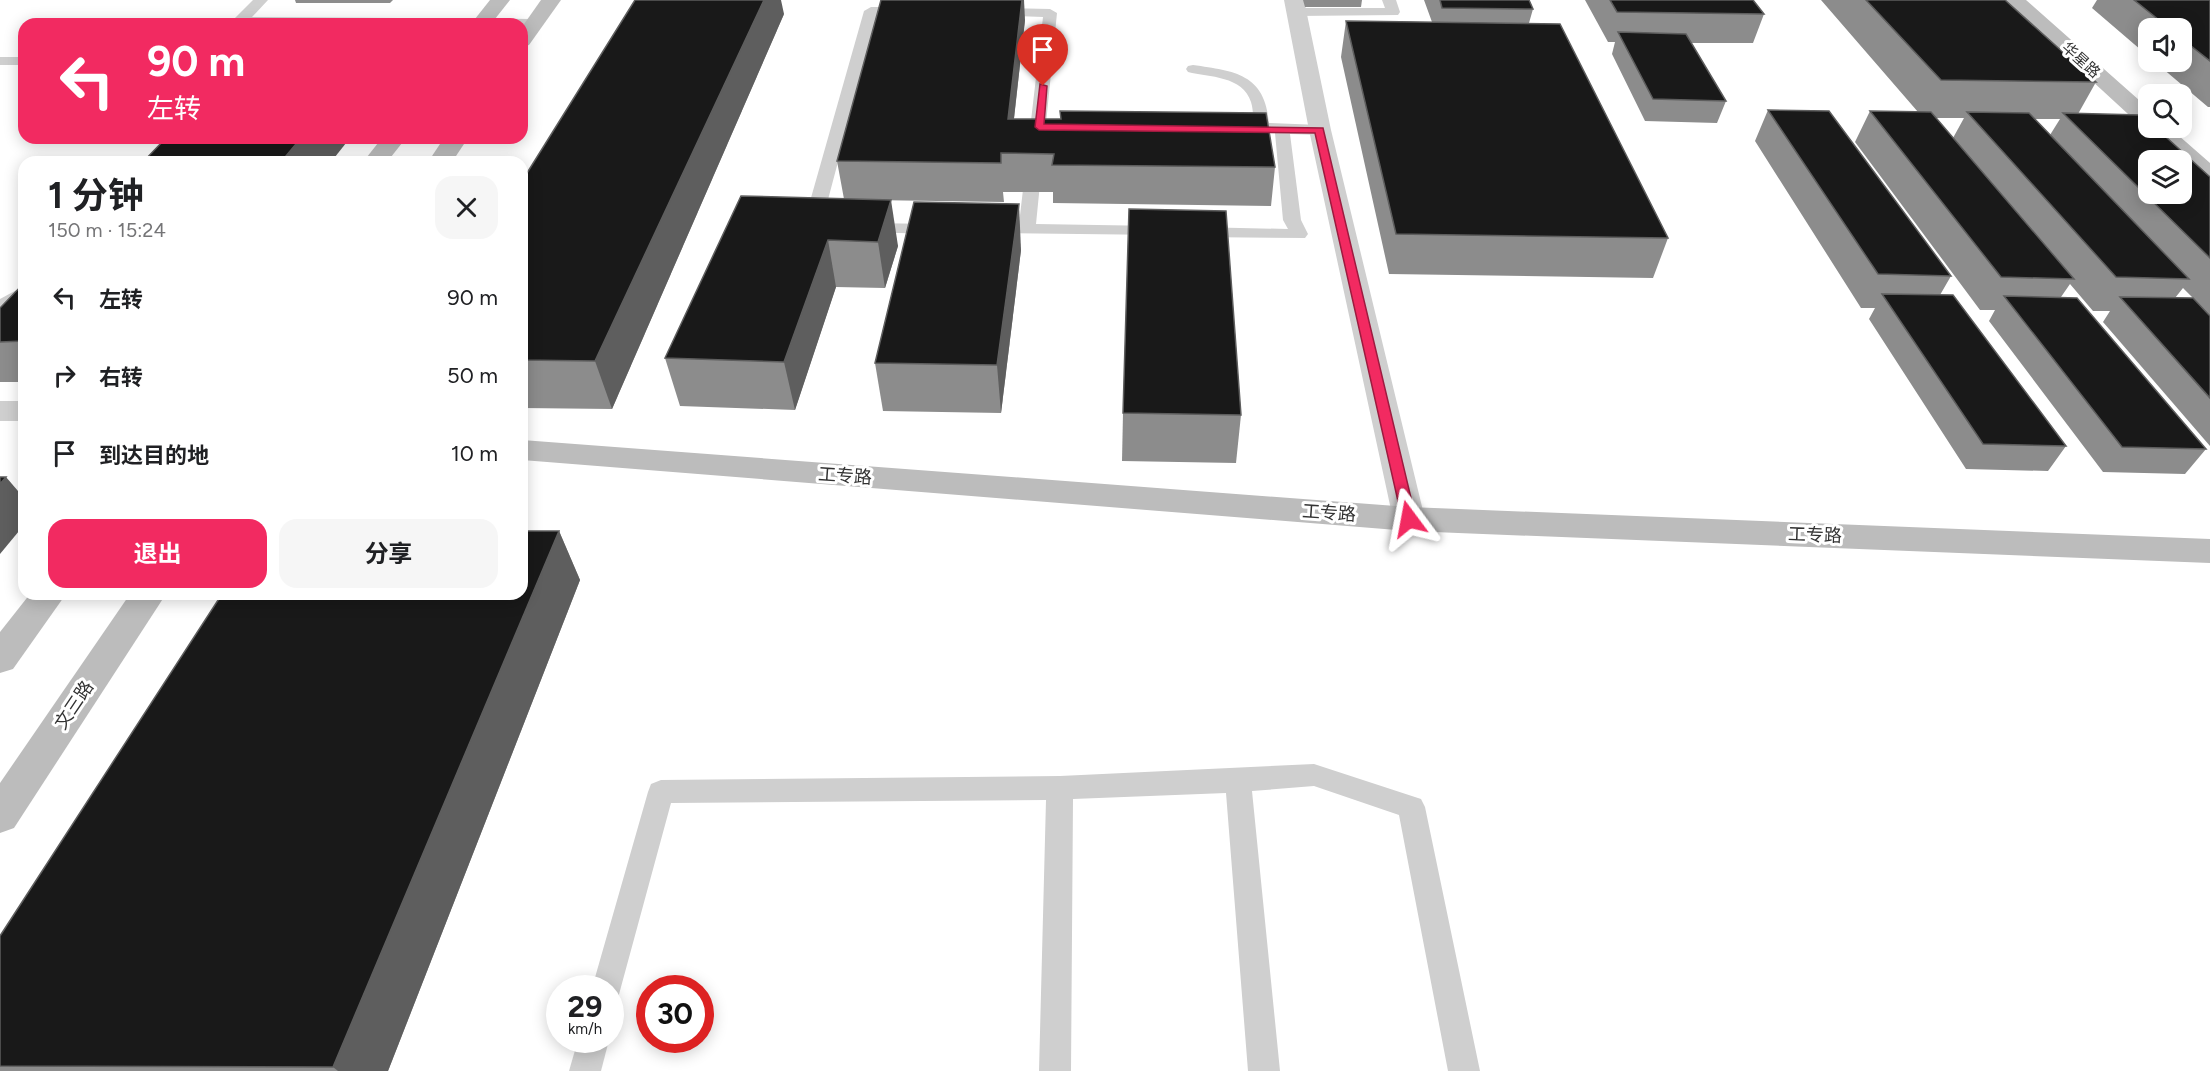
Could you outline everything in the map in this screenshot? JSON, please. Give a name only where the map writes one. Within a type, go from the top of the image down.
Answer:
[{"type":"street","points":[[486,18],[500,0]]},
{"type":"street","points":[[528,32],[551,0]]},
{"type":"street","name":"华星路","points":[[2014,0],[2138,111]]},
{"type":"street","points":[[1295,6],[1320,130],[1409,519]]},
{"type":"street","points":[[2168,138],[2210,175]]},
{"type":"street","points":[[380,156],[389,144]]},
{"type":"street","points":[[0,411],[18,411]]},
{"type":"street","name":"工专路","points":[[528,450],[1409,519],[2210,550]]},
{"type":"street","points":[[0,659],[44,600]]},
{"type":"street","name":"文三路","points":[[0,816],[145,600]]},
{"type":"lane","points":[[243,18],[261,0]]},
{"type":"lane","points":[[1295,6],[1393,12],[1389,0]]},
{"type":"lane","points":[[824,228],[812,228],[872,11],[931,11]]},
{"type":"lane","points":[[978,12],[1050,13],[1045,127],[1027,229]]},
{"type":"lane","points":[[528,23],[534,23]]},
{"type":"lane","points":[[0,61],[18,61]]},
{"type":"lane","points":[[1193,69],[1228,75],[1252,87],[1262,108],[1256,127],[1320,130]]},
{"type":"lane","points":[[979,229],[1292,220],[1282,129]]},
{"type":"lane","points":[[1105,218],[1175,225]]},
{"type":"lane","points":[[848,228],[955,229]]},
{"type":"lane","points":[[0,307],[18,295]]},
{"type":"lane","points":[[611,975],[661,792],[1060,788],[1238,781],[1314,775],[1411,807],[1464,1071]]},
{"type":"lane","points":[[1238,781],[1264,1071]]},
{"type":"lane","points":[[1055,1071],[1060,788]]},
{"type":"lane","points":[[585,1071],[590,1053]]},
{"type":"building","points":[[635,0],[764,0],[595,361],[528,360],[528,171]]},
{"type":"building","points":[[881,0],[1022,0],[1008,119],[1061,119],[1060,111],[1266,113],[1275,167],[1052,165],[1054,154],[1001,153],[1001,163],[837,161]]},
{"type":"building","points":[[1440,0],[1529,0],[1533,9],[1442,8]]},
{"type":"building","points":[[1610,0],[1753,0],[1764,14],[1617,12]]},
{"type":"building","points":[[1866,0],[2005,0],[2096,82],[1941,80]]},
{"type":"building","points":[[2134,0],[2210,0],[2210,61],[2192,47],[2192,18],[2156,18]]},
{"type":"building","points":[[1346,21],[1560,24],[1668,238],[1396,234]]},
{"type":"building","points":[[1618,32],[1686,34],[1726,101],[1653,99]]},
{"type":"building","points":[[1768,110],[1829,111],[1951,276],[1878,274]]},
{"type":"building","points":[[1870,111],[1931,112],[2074,279],[2001,277]]},
{"type":"building","points":[[1967,112],[2029,113],[2189,279],[2116,277]]},
{"type":"building","points":[[2063,113],[2138,115],[2138,138],[2167,138],[2180,150],[2138,150],[2138,187]]},
{"type":"building","points":[[160,144],[296,144],[286,156],[149,156]]},
{"type":"building","points":[[2192,161],[2210,177],[2210,258],[2155,204],[2192,204]]},
{"type":"building","points":[[741,196],[891,200],[878,242],[828,240],[784,362],[665,358]]},
{"type":"building","points":[[914,202],[1019,204],[997,365],[875,363]]},
{"type":"building","points":[[1129,209],[1226,211],[1241,415],[1123,413]]},
{"type":"building","points":[[18,289],[18,341],[0,342],[0,308]]},
{"type":"building","points":[[1882,294],[1953,295],[2066,446],[1983,444]]},
{"type":"building","points":[[2004,296],[2077,298],[2206,449],[2122,447]]},
{"type":"building","points":[[2120,297],[2193,298],[2210,316],[2210,398]]},
{"type":"building","points":[[528,531],[559,531],[333,1067],[0,1066],[0,936],[218,600],[528,600]]},
{"type":"route","points":[[1043,86],[1039,127],[1262,127],[1320,130],[1409,519]]}]
